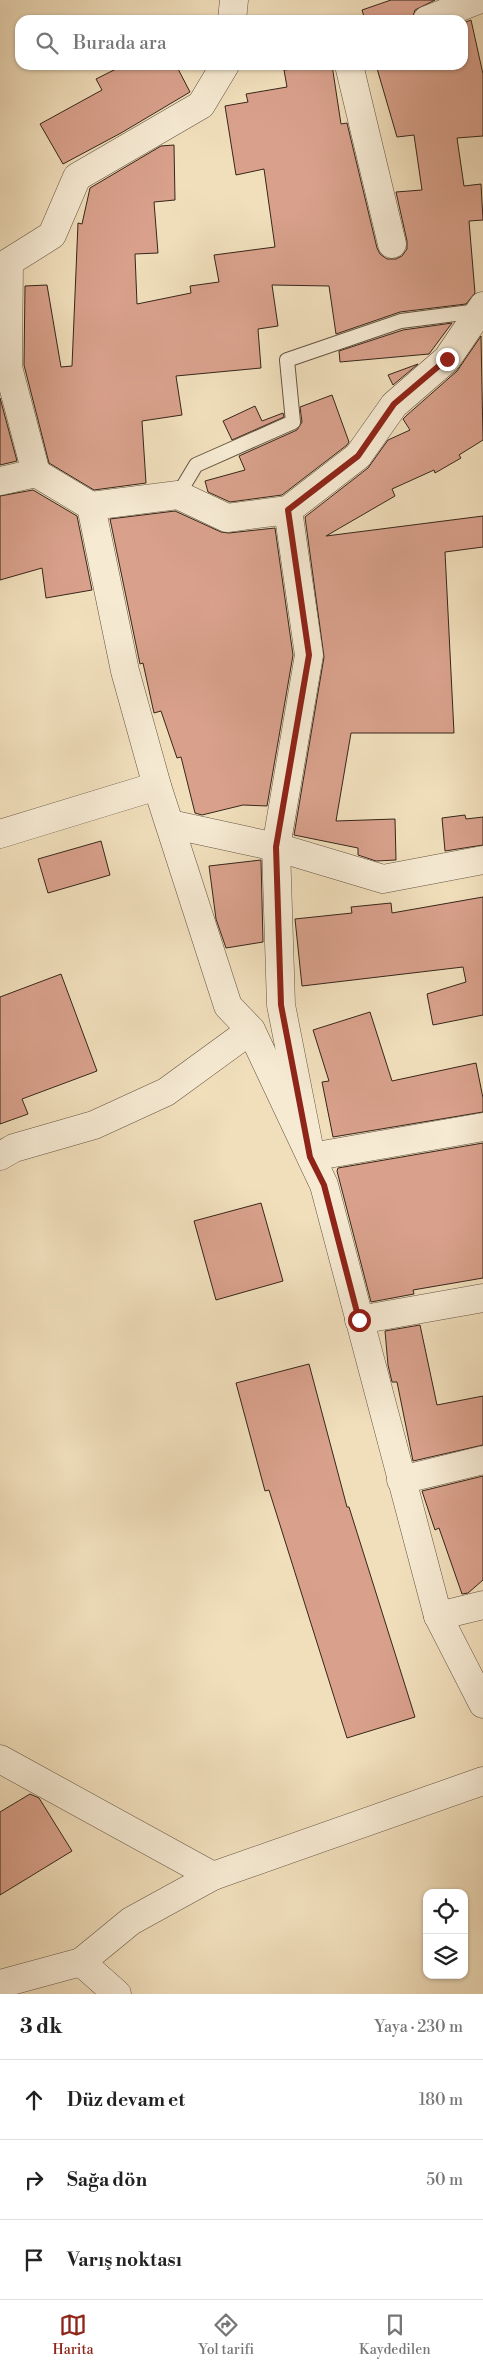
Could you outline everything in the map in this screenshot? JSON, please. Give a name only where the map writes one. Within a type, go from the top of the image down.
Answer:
[{"type":"street","points":[[232,15],[234,0]]},
{"type":"street","points":[[440,15],[478,0]]},
{"type":"street","points":[[222,70],[201,105],[77,178],[52,235],[4,263],[4,368],[36,473],[91,506],[178,495],[227,518],[288,510],[358,456],[394,404],[447,359],[482,309]]},
{"type":"street","points":[[350,70],[392,244]]},
{"type":"street","points":[[0,481],[36,473]]},
{"type":"street","points":[[91,506],[125,671],[157,786],[228,1006],[251,1030],[324,1185],[438,1616],[483,1704]]},
{"type":"street","points":[[288,510],[309,655],[276,847],[281,1005],[310,1157]]},
{"type":"street","points":[[0,834],[157,786]]},
{"type":"street","points":[[170,824],[276,847],[383,879],[483,860]]},
{"type":"street","points":[[0,1156],[14,1148],[94,1125],[166,1092],[251,1030]]},
{"type":"street","points":[[310,1157],[483,1128]]},
{"type":"street","points":[[359,1320],[483,1298]]},
{"type":"street","points":[[401,1480],[483,1460]]},
{"type":"street","points":[[438,1616],[483,1606]]},
{"type":"street","points":[[0,1759],[213,1876]]},
{"type":"street","points":[[0,1984],[81,1962],[131,1921],[213,1876],[483,1781]]},
{"type":"street","points":[[81,1962],[117,1994]]},
{"type":"lane","points":[[178,495],[196,465],[293,422],[287,360],[401,321],[482,309]]},
{"type":"building","points":[[391,0],[435,0],[415,10],[414,15],[364,15],[362,10]]},
{"type":"building","points":[[471,20],[483,74],[483,136],[457,138],[464,186],[481,184],[483,220],[469,221],[475,293],[466,304],[400,312],[336,334],[329,286],[272,285],[278,326],[258,329],[261,368],[176,376],[182,415],[142,421],[146,483],[94,490],[49,463],[24,365],[25,286],[47,285],[61,367],[72,366],[78,223],[82,224],[90,188],[161,146],[174,145],[175,200],[154,202],[158,253],[135,254],[137,304],[191,293],[190,286],[219,282],[214,255],[275,247],[264,169],[236,175],[225,106],[248,102],[246,94],[287,87],[284,70],[333,70],[341,124],[347,123],[377,248],[380,254],[387,259],[396,259],[402,256],[407,249],[407,241],[396,192],[422,190],[414,135],[397,137],[377,70],[468,70],[468,21]]},
{"type":"building","points":[[114,70],[179,70],[190,92],[121,133],[63,164],[40,124],[102,90],[96,79]]},
{"type":"building","points":[[452,323],[429,354],[340,362],[339,351],[403,330]]},
{"type":"building","points":[[481,336],[483,440],[459,455],[461,458],[435,473],[434,470],[392,489],[395,496],[326,536],[483,516],[483,547],[445,552],[454,733],[351,733],[336,821],[395,819],[396,860],[376,861],[358,855],[358,848],[294,835],[324,657],[305,517],[368,468],[388,440],[410,430],[403,419],[457,371]]},
{"type":"building","points":[[418,364],[393,385],[388,375]]},
{"type":"building","points":[[332,395],[349,442],[347,445],[282,495],[230,502],[208,492],[205,481],[245,470],[239,456],[297,430],[302,422],[300,407]]},
{"type":"building","points":[[0,398],[17,461],[0,465]]},
{"type":"building","points":[[255,406],[262,421],[283,413],[284,417],[232,440],[223,421]]},
{"type":"building","points":[[33,490],[77,516],[92,590],[46,598],[42,568],[0,580],[0,496]]},
{"type":"building","points":[[175,511],[221,532],[229,533],[275,528],[293,655],[267,806],[243,805],[202,815],[195,813],[181,757],[177,758],[161,711],[154,713],[143,663],[140,664],[110,519]]},
{"type":"building","points":[[465,815],[466,819],[483,817],[483,845],[445,851],[442,818]]},
{"type":"building","points":[[101,841],[110,875],[48,893],[38,859]]},
{"type":"building","points":[[261,860],[263,942],[226,948],[216,919],[209,866]]},
{"type":"building","points":[[483,897],[483,1015],[433,1025],[427,994],[466,982],[463,967],[302,986],[295,919],[352,913],[351,907],[391,903],[392,913]]},
{"type":"building","points":[[61,974],[97,1071],[22,1099],[28,1114],[0,1124],[0,997]]},
{"type":"building","points":[[370,1012],[392,1081],[476,1063],[483,1098],[483,1112],[333,1137],[322,1082],[329,1081],[313,1030]]},
{"type":"building","points":[[483,1143],[483,1278],[413,1290],[414,1294],[371,1302],[337,1171],[338,1168]]},
{"type":"building","points":[[261,1203],[283,1281],[216,1300],[194,1221]]},
{"type":"building","points":[[420,1325],[437,1405],[483,1396],[483,1445],[413,1461],[397,1382],[392,1382],[388,1365],[385,1331]]},
{"type":"building","points":[[309,1364],[347,1507],[349,1507],[415,1717],[347,1738],[269,1490],[265,1491],[236,1383]]},
{"type":"building","points":[[483,1476],[483,1580],[468,1593],[462,1594],[439,1528],[435,1530],[422,1491]]},
{"type":"building","points":[[30,1794],[39,1798],[72,1851],[0,1895],[0,1812]]},
{"type":"route","points":[[359,1320],[324,1185],[310,1157],[281,1005],[276,847],[309,655],[288,510],[358,456],[394,404],[447,359]]}]
